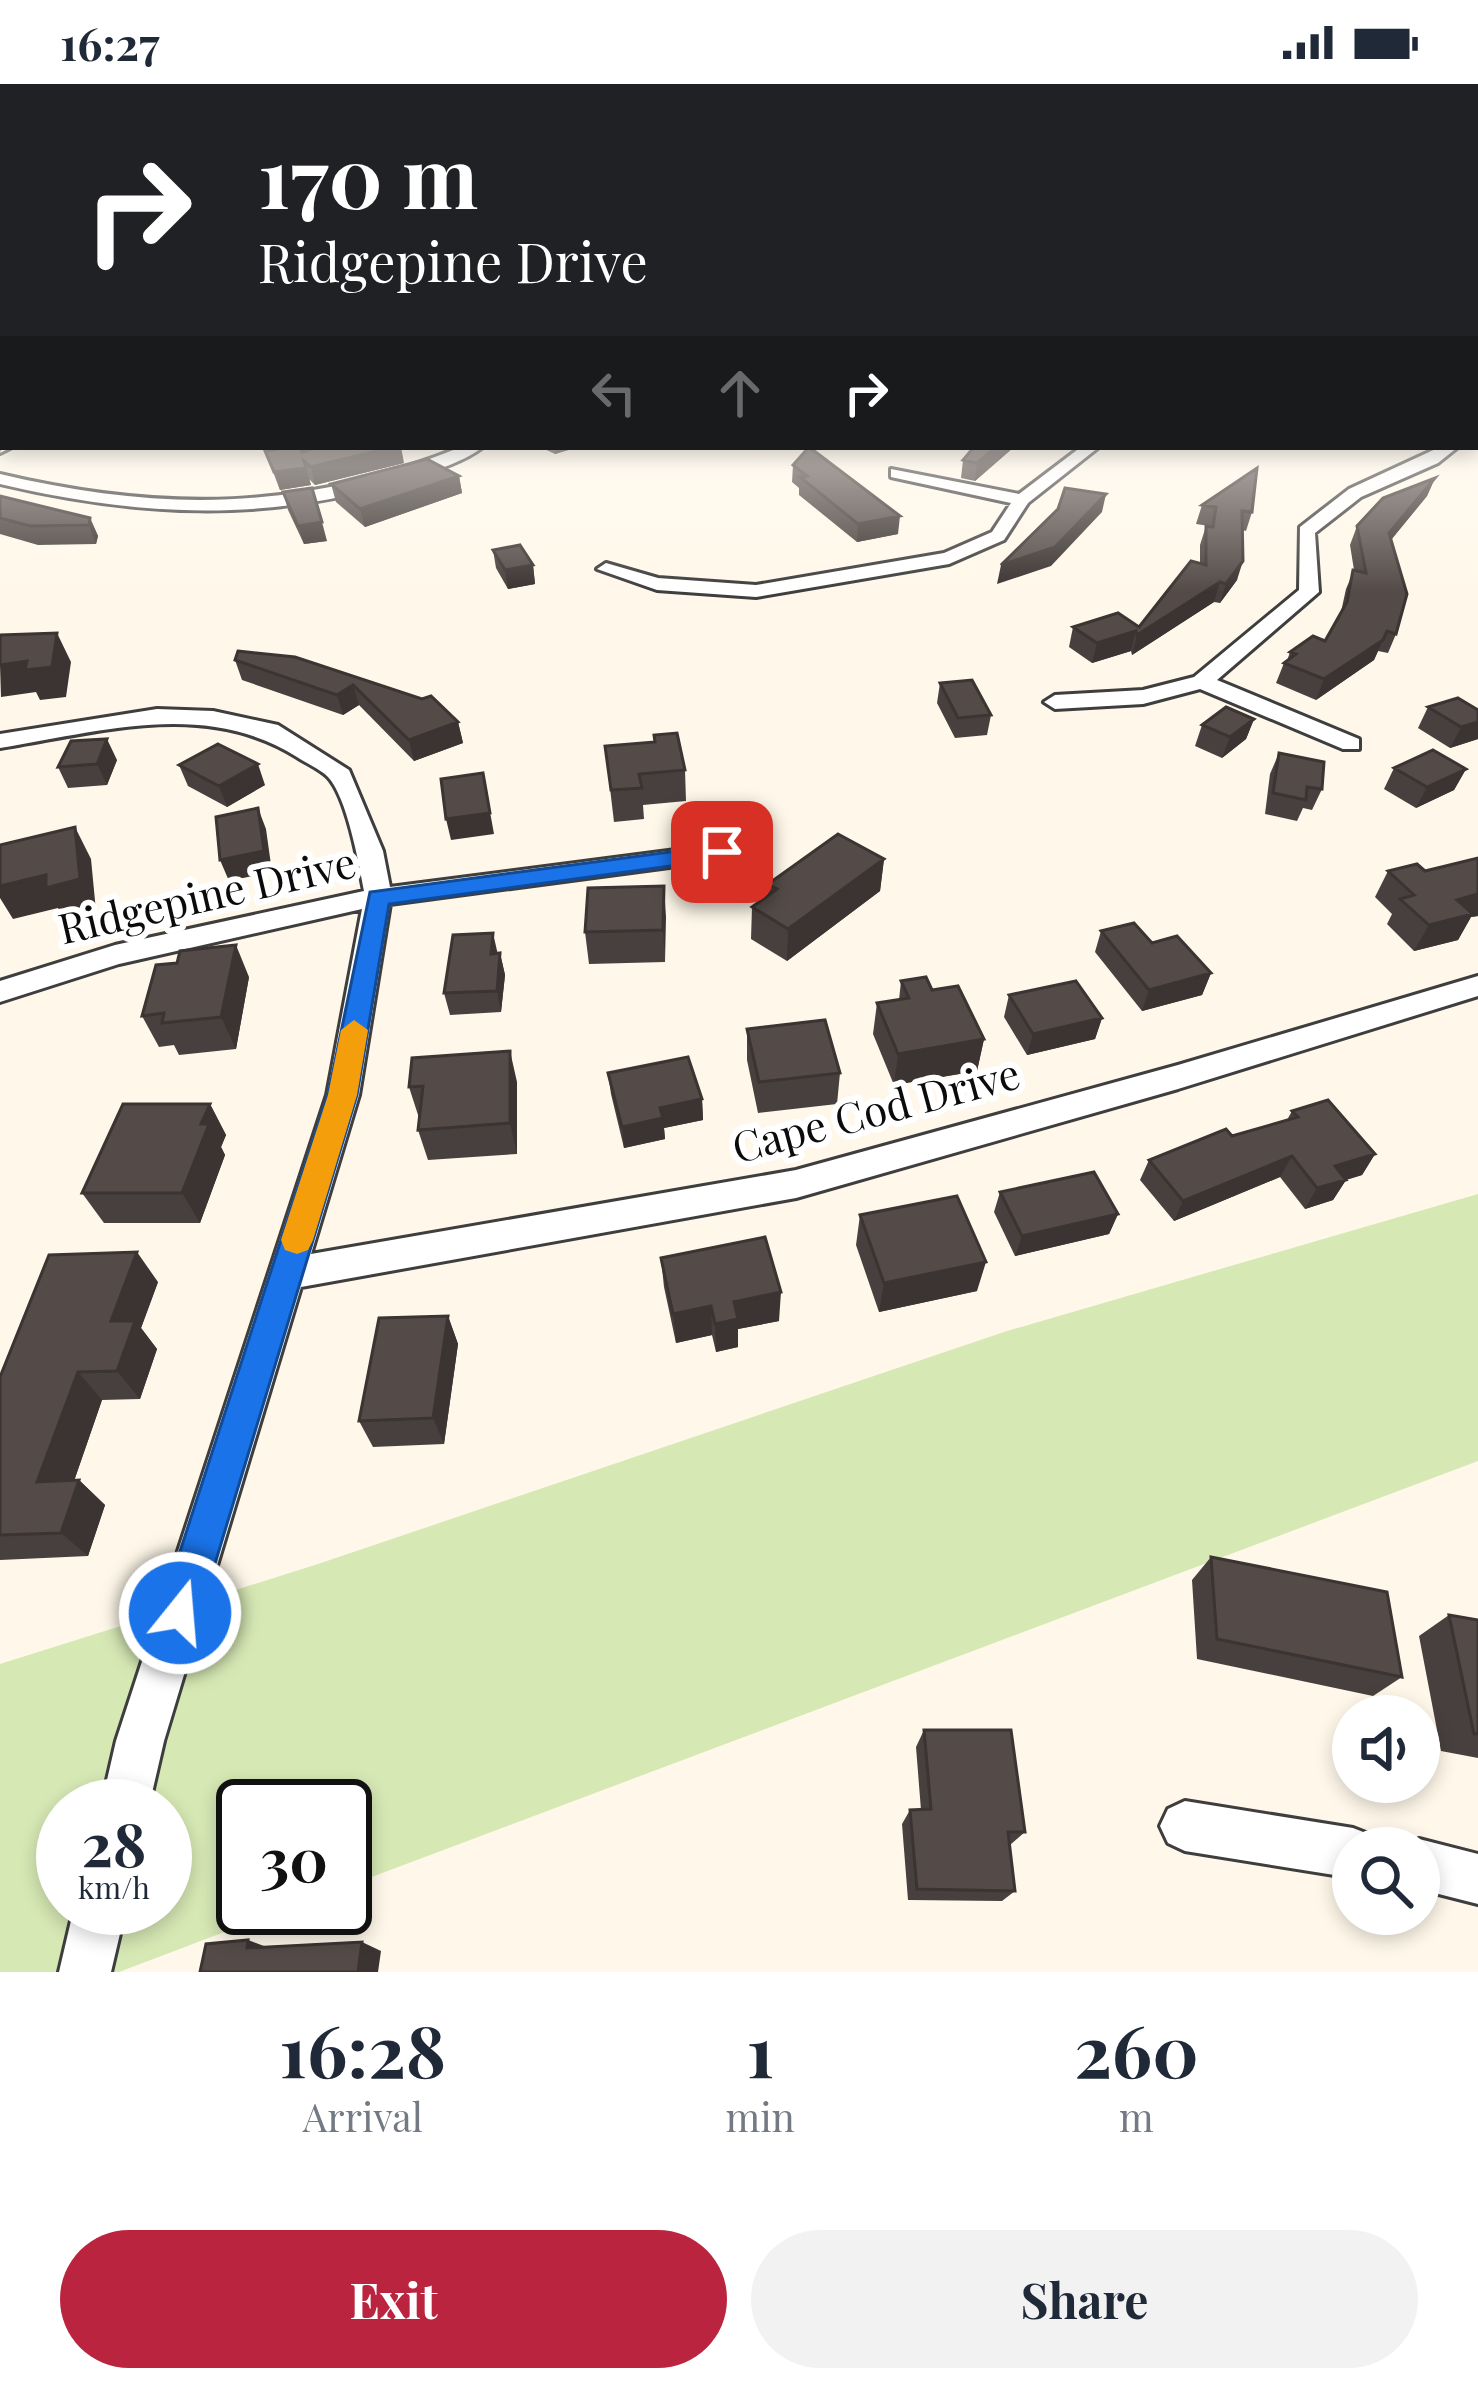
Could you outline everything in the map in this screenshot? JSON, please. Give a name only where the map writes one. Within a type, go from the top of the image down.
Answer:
[{"type":"street","points":[[0,479],[92,502],[167,511],[247,509],[351,490],[466,450]]},
{"type":"street","points":[[606,569],[657,584],[756,591],[949,558],[998,536],[1022,500],[1087,450]]},
{"type":"street","points":[[1055,701],[1143,697],[1202,682],[1309,592],[1306,531],[1355,494],[1446,450]]},
{"type":"street","points":[[897,473],[1022,500]]},
{"type":"street","points":[[1202,682],[1351,744]]},
{"type":"street","points":[[0,741],[157,716],[213,718],[270,730],[341,775],[370,851],[378,898],[343,1095],[131,1779]]},
{"type":"street","name":"Ridgepine Drive","points":[[0,992],[115,955],[378,898],[722,852]]},
{"type":"street","name":"Cape Cod Drive","points":[[286,1274],[796,1184],[1178,1077],[1478,986]]},
{"type":"street","points":[[1185,1826],[1332,1850]]},
{"type":"street","points":[[1440,1869],[1478,1879]]},
{"type":"street","points":[[85,1972],[94,1935]]},
{"type":"green space","points":[[1478,1194],[1478,1461],[372,1877],[372,1779],[216,1779],[217,1935],[119,1972],[0,1972],[0,1664],[318,1564],[1007,1331]]},
{"type":"building","points":[[381,450],[311,467],[304,461],[306,468],[274,472],[265,451]]},
{"type":"building","points":[[806,450],[813,450],[900,516],[858,524],[800,477],[807,476],[793,465]]},
{"type":"building","points":[[971,450],[992,450],[977,463],[963,460]]},
{"type":"building","points":[[427,459],[459,476],[360,509],[331,484]]},
{"type":"building","points":[[1257,468],[1252,512],[1242,511],[1243,561],[1226,584],[1220,582],[1137,635],[1136,631],[1097,643],[1073,627],[1118,613],[1139,627],[1191,561],[1206,565],[1206,526],[1213,527],[1216,507],[1202,505]]},
{"type":"building","points":[[1435,478],[1389,533],[1407,594],[1396,634],[1387,631],[1383,640],[1324,679],[1284,663],[1296,654],[1290,652],[1313,636],[1325,641],[1347,602],[1353,570],[1366,573],[1357,526],[1383,498]]},
{"type":"building","points":[[312,488],[322,522],[298,526],[283,492]]},
{"type":"building","points":[[1065,488],[1106,494],[1055,547],[1001,565],[1058,509]]},
{"type":"building","points":[[0,496],[90,518],[89,525],[30,526],[0,518]]},
{"type":"building","points":[[520,545],[533,565],[505,570],[493,550]]},
{"type":"building","points":[[57,633],[52,667],[25,670],[27,661],[0,665],[0,635]]},
{"type":"building","points":[[238,651],[295,657],[422,699],[431,696],[458,722],[409,740],[353,685],[337,695],[235,660]]},
{"type":"building","points":[[972,680],[991,715],[958,718],[940,683]]},
{"type":"building","points":[[1458,698],[1478,710],[1478,722],[1461,727],[1428,707]]},
{"type":"building","points":[[1226,707],[1254,719],[1230,737],[1202,725]]},
{"type":"building","points":[[677,733],[685,770],[639,774],[642,788],[611,790],[605,746],[655,742],[654,735]]},
{"type":"building","points":[[107,739],[97,764],[58,767],[71,741]]},
{"type":"building","points":[[218,744],[258,764],[219,786],[179,765]]},
{"type":"building","points":[[1433,750],[1466,769],[1427,787],[1394,768]]},
{"type":"building","points":[[1279,753],[1324,762],[1322,789],[1307,787],[1306,800],[1273,793]]},
{"type":"building","points":[[483,773],[490,813],[446,819],[441,779]]},
{"type":"building","points":[[258,808],[264,851],[220,860],[216,817]]},
{"type":"building","points":[[75,827],[80,879],[46,888],[46,875],[0,886],[0,845]]},
{"type":"building","points":[[838,834],[884,859],[788,929],[752,907],[777,889],[768,884]]},
{"type":"building","points":[[1478,858],[1478,894],[1457,900],[1473,914],[1429,925],[1400,899],[1414,895],[1388,871],[1417,864],[1425,871]]},
{"type":"building","points":[[664,886],[663,930],[585,932],[588,888]]},
{"type":"building","points":[[1134,923],[1152,943],[1177,936],[1211,973],[1149,990],[1101,931]]},
{"type":"building","points":[[493,933],[491,954],[500,953],[497,991],[444,993],[453,935]]},
{"type":"building","points":[[236,945],[221,1017],[162,1023],[164,1013],[142,1016],[156,965],[177,963],[180,951]]},
{"type":"building","points":[[926,977],[932,990],[958,986],[984,1039],[898,1054],[877,1003],[909,998],[901,981]]},
{"type":"building","points":[[1076,981],[1102,1018],[1033,1034],[1009,995]]},
{"type":"building","points":[[825,1020],[840,1073],[759,1082],[747,1029]]},
{"type":"building","points":[[510,1051],[510,1123],[418,1130],[423,1086],[409,1087],[412,1058]]},
{"type":"building","points":[[688,1057],[702,1099],[660,1108],[663,1118],[622,1127],[608,1073]]},
{"type":"building","points":[[1328,1100],[1375,1154],[1335,1166],[1346,1180],[1317,1188],[1292,1156],[1183,1201],[1149,1160],[1226,1129],[1232,1136],[1298,1117],[1292,1111]]},
{"type":"building","points":[[123,1104],[210,1104],[201,1124],[209,1124],[182,1193],[82,1193]]},
{"type":"building","points":[[1094,1172],[1118,1214],[1022,1236],[1000,1192]]},
{"type":"building","points":[[957,1196],[986,1262],[884,1283],[860,1215]]},
{"type":"building","points":[[765,1237],[781,1292],[734,1302],[738,1319],[715,1324],[711,1306],[673,1314],[661,1258]]},
{"type":"building","points":[[137,1252],[111,1321],[135,1321],[117,1371],[78,1372],[37,1482],[79,1480],[61,1533],[0,1535],[0,1377],[49,1255]]},
{"type":"building","points":[[448,1316],[433,1418],[359,1421],[379,1318]]},
{"type":"building","points":[[1211,1557],[1387,1592],[1402,1677],[1217,1639]]},
{"type":"building","points":[[1449,1615],[1478,1620],[1478,1734],[1474,1734]]},
{"type":"building","points":[[924,1730],[1011,1730],[1025,1832],[1008,1832],[1015,1891],[917,1889],[910,1810],[931,1809]]},
{"type":"building","points":[[248,1940],[247,1948],[362,1942],[358,1972],[200,1972],[206,1944]]},
{"type":"slow traffic","points":[[297,1240],[343,1095],[354,1030]]},
{"type":"route","points":[[180,1613],[343,1095],[378,898],[722,852]]}]
